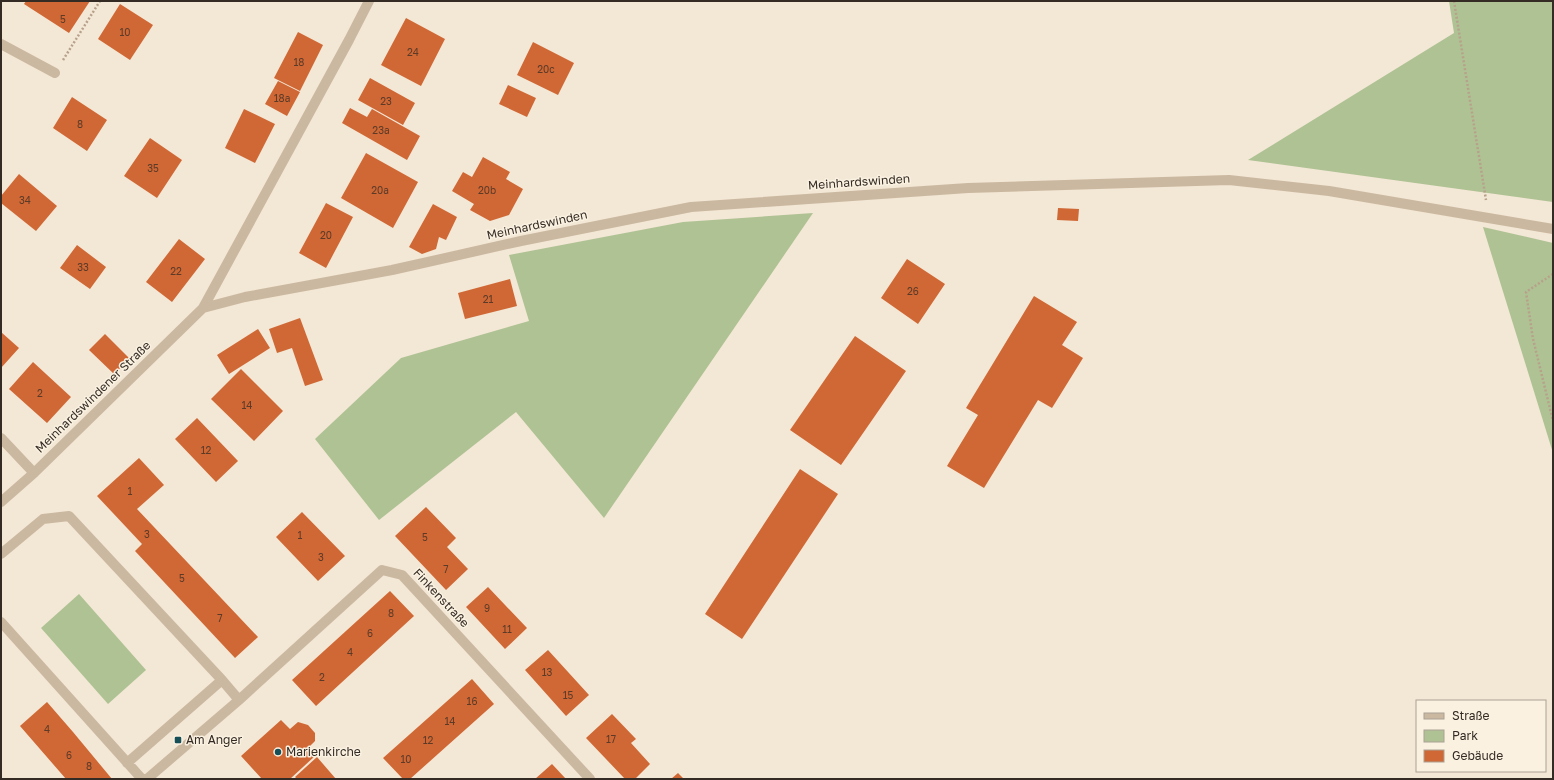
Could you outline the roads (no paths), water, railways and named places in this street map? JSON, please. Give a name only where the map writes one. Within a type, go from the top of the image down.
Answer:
[{"type":"street","points":[[203,308],[369,1]]},
{"type":"street","points":[[1,44],[55,73]]},
{"type":"street","name":"Meinhardswinden","points":[[203,308],[244,297],[392,270],[521,241],[691,207],[968,188],[1229,180],[1329,191],[1553,229]]},
{"type":"street","name":"Meinhardswindener Straße","points":[[1,502],[34,473],[203,308]]},
{"type":"street","points":[[1,438],[34,473]]},
{"type":"street","points":[[1,554],[43,519],[69,516],[239,700],[148,779]]},
{"type":"street","name":"Finkenstraße","points":[[239,700],[382,570],[402,575],[590,779]]},
{"type":"street","points":[[1,622],[142,779]]},
{"type":"street","points":[[127,763],[222,680]]},
{"type":"place","name":"Am Anger","points":[[178,740]]},
{"type":"place","name":"Marienkirche","points":[[278,752]]}]
